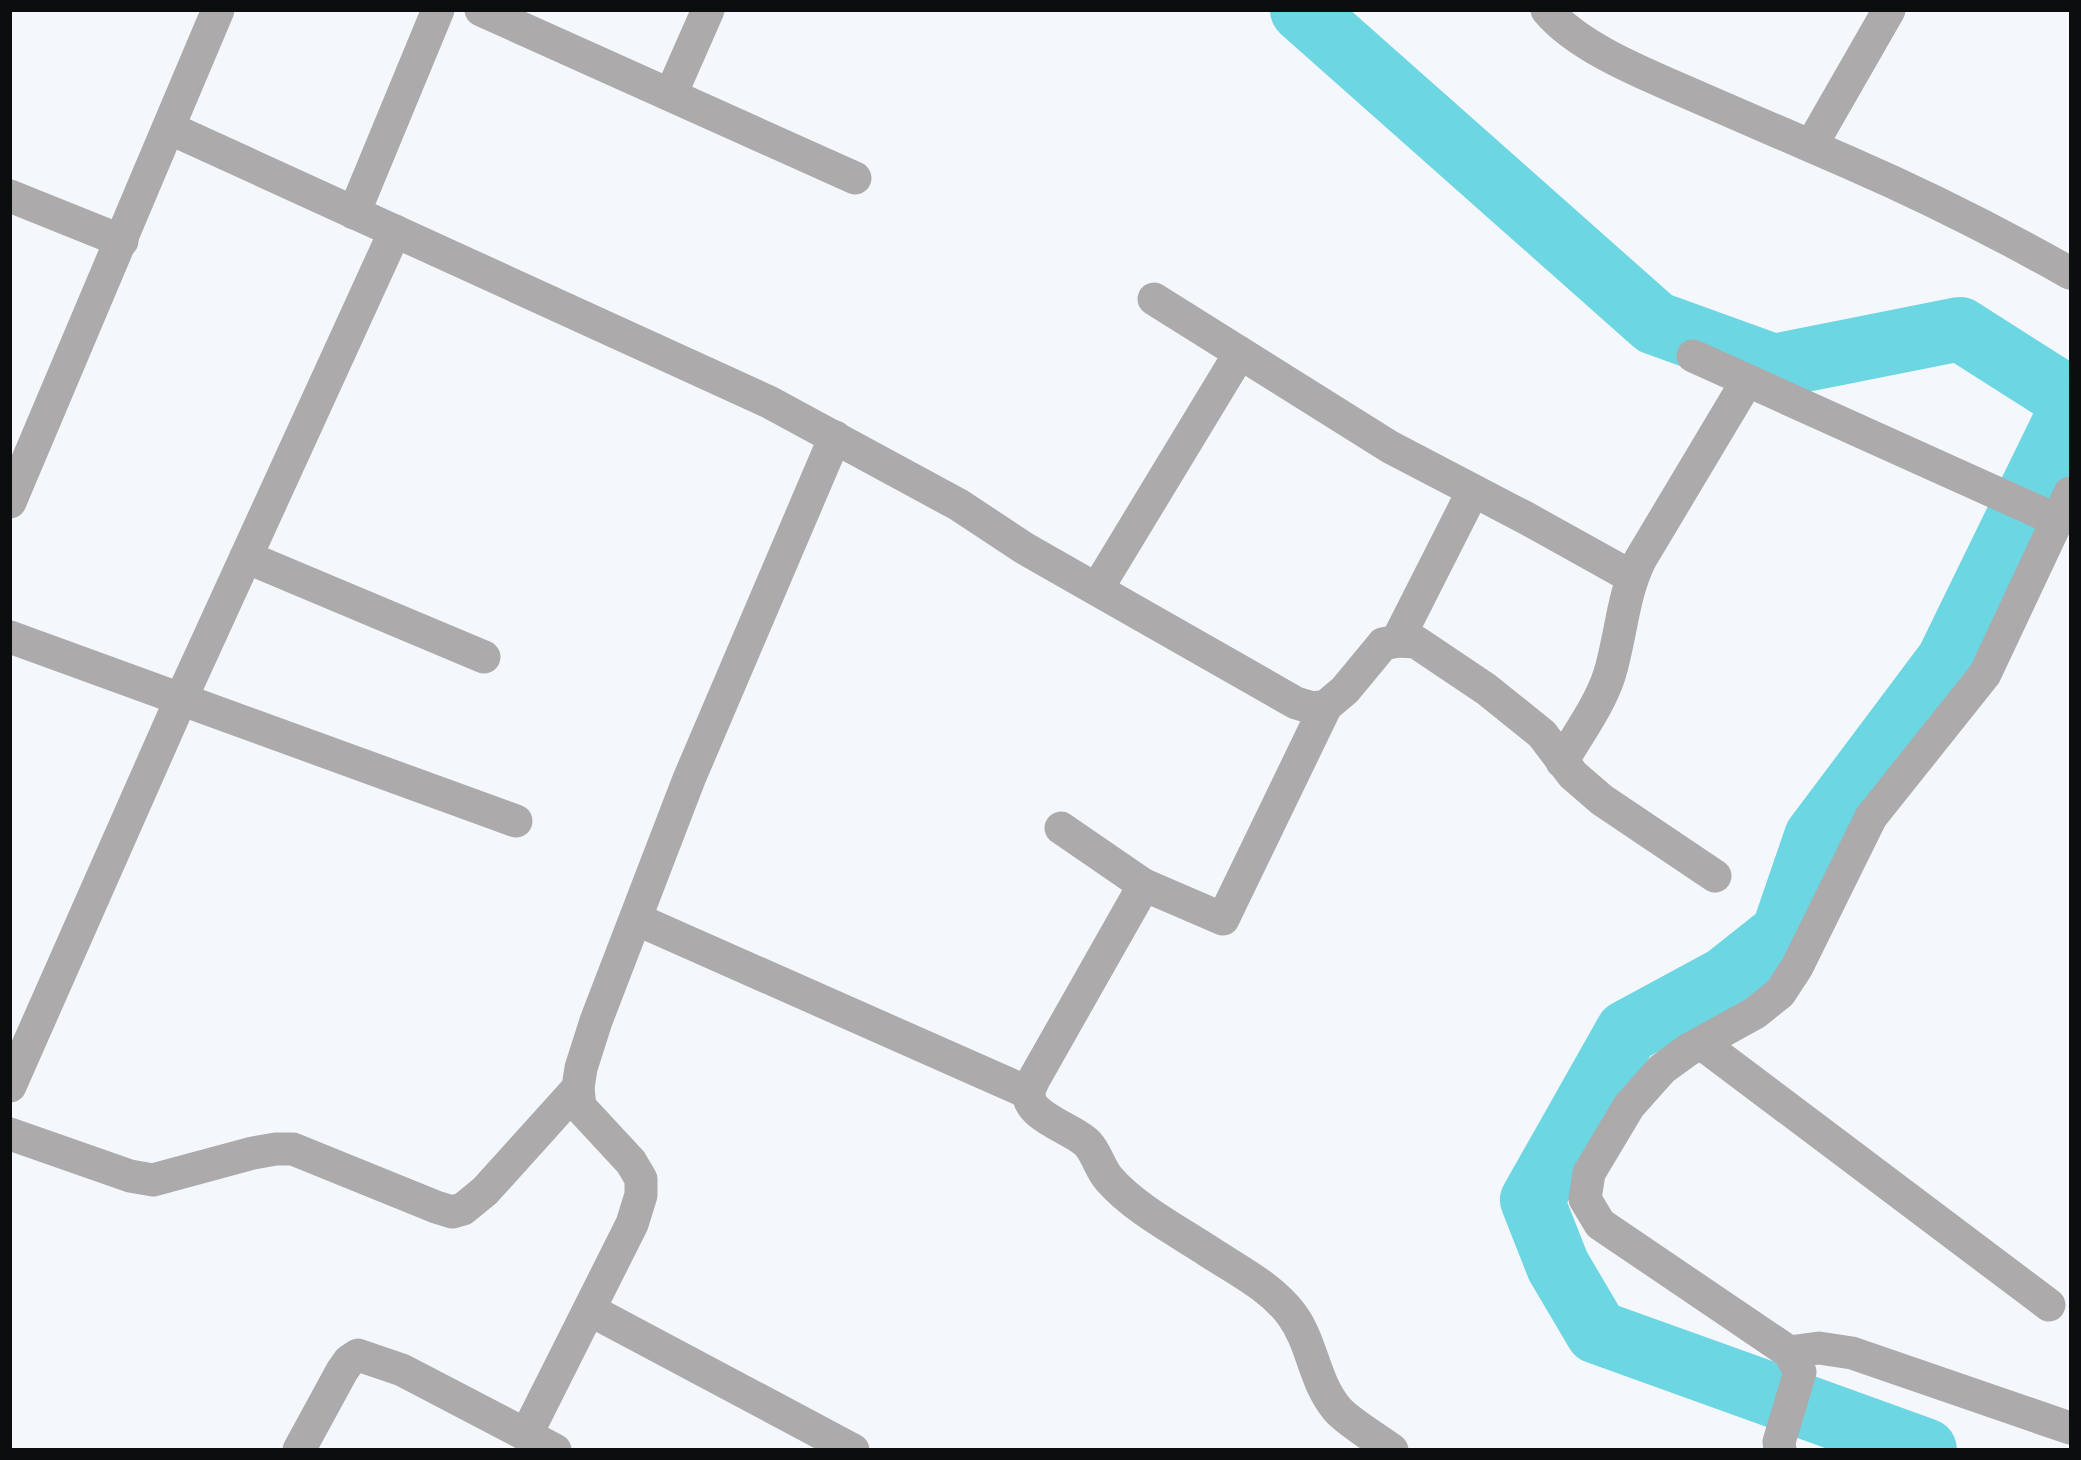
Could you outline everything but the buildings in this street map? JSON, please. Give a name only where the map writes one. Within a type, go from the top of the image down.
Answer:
[{"type":"street","points":[[10,502],[218,10]]},
{"type":"street","points":[[354,213],[438,10]]},
{"type":"street","points":[[481,10],[855,178]]},
{"type":"street","points":[[671,94],[708,10]]},
{"type":"street","points":[[1547,10],[1563,28],[1605,54],[1656,79],[1982,224],[2070,273]]},
{"type":"street","points":[[1811,146],[1889,10]]},
{"type":"street","points":[[169,128],[770,402],[959,505],[1024,548],[1296,703],[1313,708],[1326,706]]},
{"type":"street","points":[[10,196],[122,241]]},
{"type":"street","points":[[10,1086],[181,699],[395,231]]},
{"type":"street","points":[[1154,299],[1390,447],[1632,576]]},
{"type":"street","points":[[1097,590],[1240,353]]},
{"type":"street","points":[[1693,356],[1999,495],[2059,510],[1985,674],[1871,817],[1797,967],[1780,993],[1755,1013],[1701,1043],[1662,1069],[1629,1106],[1588,1173],[1585,1199],[1600,1224],[1794,1362]]},
{"type":"street","points":[[1562,762],[1609,676],[1632,576],[1747,381]]},
{"type":"street","points":[[526,1435],[632,1224],[641,1195],[641,1179],[631,1162],[580,1107],[578,1088],[596,1021],[689,779],[835,437]]},
{"type":"street","points":[[1397,641],[1473,491]]},
{"type":"street","points":[[246,557],[483,657]]},
{"type":"street","points":[[10,637],[516,821]]},
{"type":"street","points":[[1061,828],[1144,885],[1223,919],[1326,706],[1345,690],[1383,644],[1397,641],[1416,642],[1486,689],[1542,734],[1573,775],[1602,800],[1715,876]]},
{"type":"street","points":[[1144,885],[1034,1079],[1029,1093],[1031,1104],[1040,1113],[1087,1143],[1106,1177],[1136,1203],[1270,1293],[1290,1313],[1310,1348],[1316,1372],[1326,1394],[1338,1411],[1392,1449]]},
{"type":"street","points":[[636,919],[1029,1093]]},
{"type":"street","points":[[1701,1043],[2049,1305]]},
{"type":"street","points":[[10,1134],[130,1176],[153,1180],[254,1153],[293,1149],[436,1208],[452,1212],[463,1209],[485,1191],[578,1088]]},
{"type":"street","points":[[590,1310],[853,1449]]},
{"type":"street","points":[[1794,1362],[1819,1348],[1852,1353],[2070,1428]]},
{"type":"street","points":[[299,1449],[342,1371],[349,1361],[358,1355],[402,1370],[555,1449]]},
{"type":"street","points":[[1779,1446],[1794,1362]]},
{"type":"waterway","points":[[1302,10],[1655,323],[1774,366],[1960,329],[2070,399]]},
{"type":"waterway","points":[[1925,1450],[1597,1332],[1558,1266],[1532,1200],[1627,1032],[1725,979],[1783,933],[1816,837],[1948,661],[2070,411]]}]
